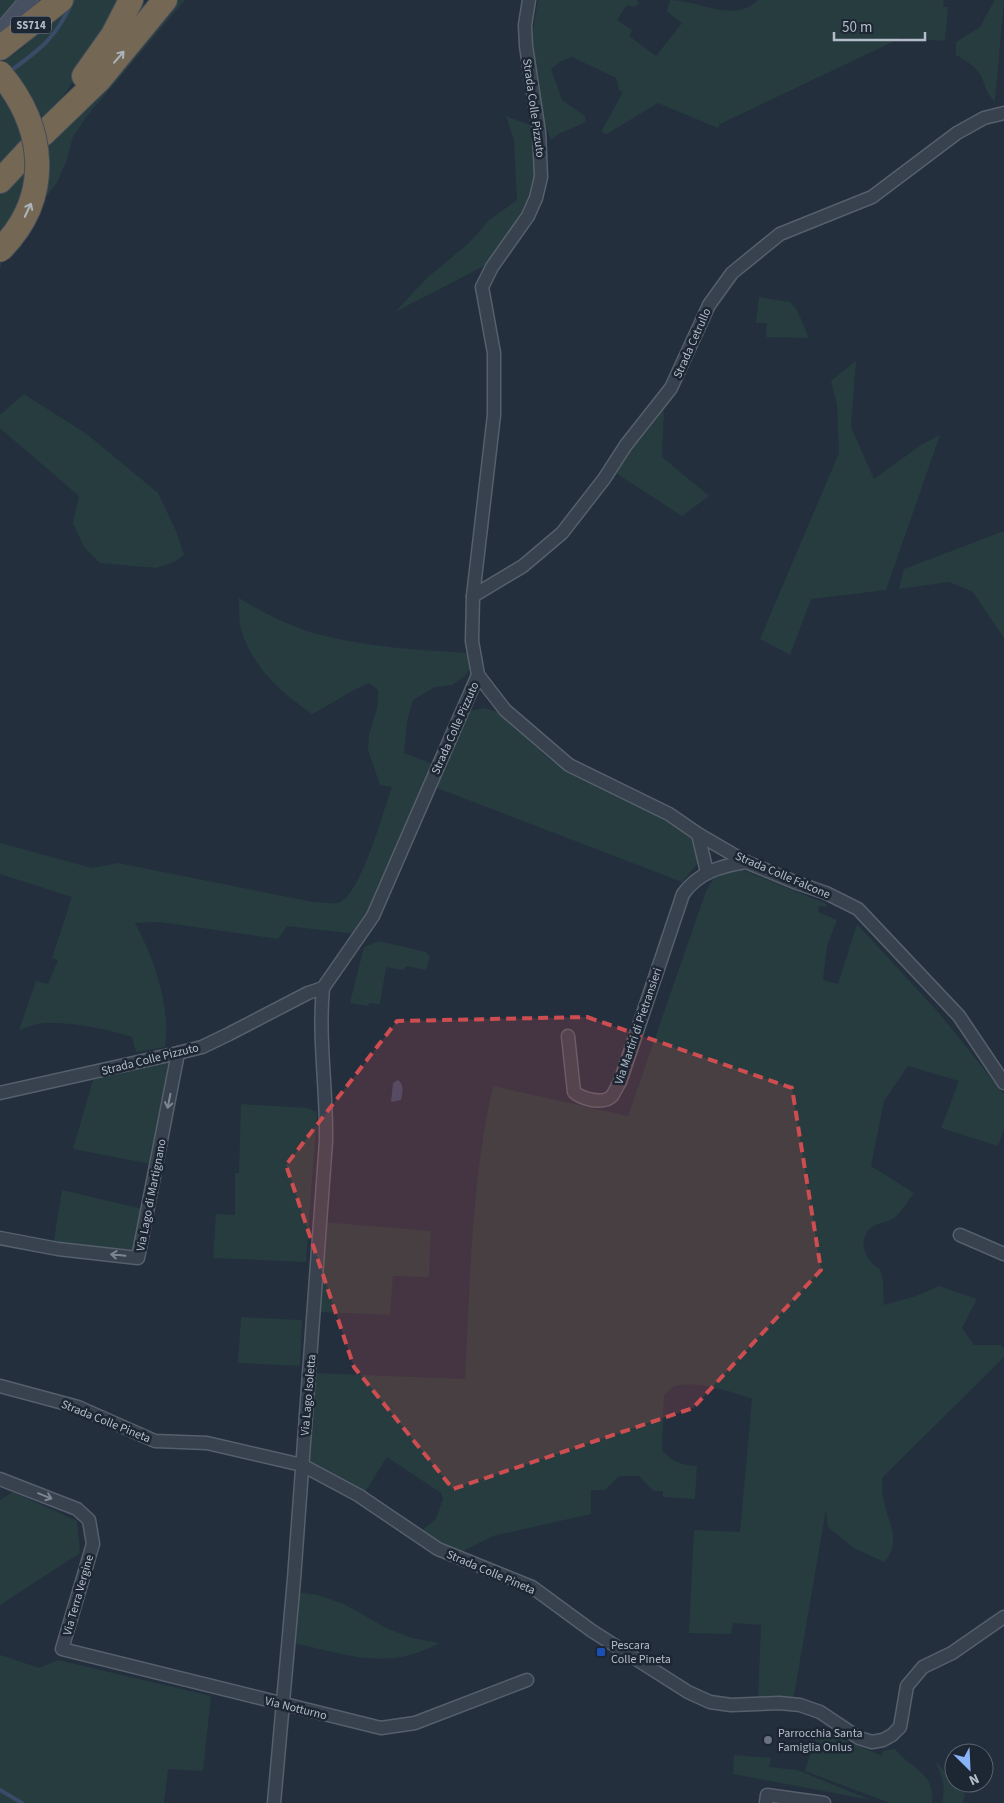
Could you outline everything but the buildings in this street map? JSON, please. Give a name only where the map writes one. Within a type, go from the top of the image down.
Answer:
[{"type":"highway","name":"SS714","points":[[0,48],[61,0]]},
{"type":"highway","points":[[40,138],[113,35],[131,0]]},
{"type":"highway","points":[[0,181],[100,78],[165,0]]},
{"type":"highway","points":[[0,73],[13,89],[27,114],[37,149],[38,164],[35,189],[26,214],[12,238],[0,250]]},
{"type":"street","points":[[0,34],[29,0]]},
{"type":"street","name":"Strada Colle Pizzuto","points":[[0,1093],[202,1047],[308,993],[323,988],[373,916],[478,675],[472,641],[473,596],[494,415],[494,353],[482,287],[492,267],[528,216],[536,198],[541,177],[542,156],[526,46],[525,25],[530,0]]},
{"type":"street","name":"Strada Cetrullo","points":[[473,596],[523,566],[562,534],[604,479],[626,445],[671,388],[709,305],[732,274],[780,234],[872,197],[957,133],[984,118],[1004,113]]},
{"type":"street","name":"Strada Colle Falcone","points":[[478,675],[505,710],[569,764],[669,814],[698,834],[746,862],[826,893],[858,909],[959,1016],[1004,1083]]},
{"type":"street","points":[[698,834],[707,872]]},
{"type":"street","name":"Via Martiri di Pietransieri","points":[[568,1036],[574,1092],[579,1097],[594,1100],[605,1100],[611,1097],[620,1082],[683,894],[689,886],[707,872],[724,866],[746,862]]},
{"type":"street","name":"Via Lago Isoletta","points":[[274,1803],[326,1141],[326,1103],[320,1017],[323,988]]},
{"type":"street","name":"Via Lago di Martignano","points":[[0,1238],[58,1249],[138,1258],[178,1054]]},
{"type":"street","points":[[960,1235],[1004,1254]]},
{"type":"street","name":"Strada Colle Pineta","points":[[0,1386],[78,1407],[155,1441],[207,1443],[302,1465],[358,1495],[438,1549],[532,1587],[600,1636],[688,1692],[710,1702],[731,1705],[778,1703],[800,1705],[820,1712],[859,1738],[872,1742],[883,1740],[900,1727],[907,1686],[923,1667],[952,1653],[1004,1617]]},
{"type":"street","name":"Via Terra Vergine","points":[[0,1479],[77,1510],[89,1520],[92,1544],[62,1649]]},
{"type":"street","name":"Via Notturno","points":[[62,1649],[283,1705],[372,1726],[393,1728],[415,1723],[527,1680]]},
{"type":"street","points":[[766,1803],[768,1795],[824,1803]]},
{"type":"highlighted area","points":[[587,1017],[792,1088],[821,1270],[693,1408],[453,1489],[354,1367],[286,1165],[397,1021]]},
{"type":"green space","points":[[0,0],[21,0],[0,27]]},
{"type":"green space","points":[[49,0],[118,0],[91,55],[59,102],[0,166],[0,64],[25,46]]},
{"type":"green space","points":[[171,0],[185,0],[87,116],[73,137],[66,162],[57,183],[45,198],[33,224],[3,261],[0,269],[0,192]]},
{"type":"green space","points":[[538,0],[637,0],[639,4],[633,7],[627,5],[617,20],[632,30],[629,36],[656,56],[682,23],[667,11],[670,0],[727,11],[748,7],[758,0],[944,0],[943,7],[948,7],[945,41],[901,38],[720,124],[718,128],[658,103],[607,134],[601,132],[623,92],[619,90],[616,78],[572,57],[561,61],[551,69],[562,100],[585,116],[585,122],[559,134],[551,140],[544,120],[530,50]]},
{"type":"green space","points":[[995,0],[1004,0],[995,101],[988,93],[976,69],[956,55],[956,42],[980,27]]},
{"type":"green space","points":[[506,116],[530,125],[536,147],[536,180],[518,231],[486,265],[395,312],[428,277],[469,243],[488,221],[517,200],[514,140]]},
{"type":"green space","points":[[759,297],[790,302],[797,310],[809,338],[766,337],[767,323],[756,323]]},
{"type":"green space","points":[[856,361],[851,427],[874,479],[921,445],[940,435],[886,590],[811,599],[790,655],[760,639],[839,453],[837,404],[831,381]]},
{"type":"green space","points":[[24,394],[88,435],[158,493],[176,531],[184,555],[174,562],[156,568],[100,563],[84,547],[73,523],[79,496],[0,428],[0,415]]},
{"type":"green space","points":[[664,409],[662,457],[709,496],[682,516],[614,472]]},
{"type":"green space","points":[[1004,531],[1004,638],[973,592],[949,582],[899,589],[904,569]]},
{"type":"green space","points":[[239,598],[285,623],[333,638],[391,647],[469,653],[472,664],[465,676],[452,685],[435,687],[413,700],[407,721],[404,753],[438,766],[370,915],[356,934],[287,926],[278,939],[160,922],[135,923],[149,951],[163,999],[166,1015],[165,1047],[136,1052],[132,1037],[81,1025],[42,1023],[19,1030],[36,981],[48,984],[58,960],[52,958],[72,897],[0,874],[0,843],[92,868],[118,863],[313,902],[340,902],[348,895],[364,868],[392,787],[380,785],[368,750],[369,735],[377,709],[378,690],[369,683],[312,714],[278,687],[259,665],[244,639],[240,625]]},
{"type":"green space","points":[[485,708],[503,714],[549,759],[571,773],[676,824],[695,845],[698,863],[682,882],[432,786],[468,711]]},
{"type":"green space","points":[[740,869],[827,904],[826,907],[819,906],[818,912],[837,920],[827,946],[823,980],[838,984],[857,924],[939,1013],[1004,1094],[1004,1129],[998,1146],[941,1128],[959,1081],[908,1066],[884,1101],[871,1166],[914,1193],[894,1218],[872,1227],[864,1238],[864,1250],[867,1256],[880,1269],[883,1282],[884,1305],[916,1296],[939,1286],[977,1299],[962,1328],[974,1345],[1001,1345],[1004,1348],[1004,1357],[882,1478],[883,1499],[893,1533],[892,1547],[884,1562],[854,1548],[828,1527],[826,1510],[793,1701],[758,1700],[761,1625],[733,1623],[731,1634],[689,1633],[694,1530],[740,1532],[752,1399],[702,1385],[673,1387],[664,1395],[662,1450],[678,1462],[697,1466],[695,1499],[663,1497],[663,1491],[653,1491],[639,1476],[619,1476],[605,1490],[591,1490],[591,1514],[493,1536],[459,1553],[419,1533],[436,1519],[443,1499],[441,1493],[387,1457],[363,1495],[308,1463],[315,1373],[465,1379],[470,1269],[476,1195],[480,1158],[493,1086],[628,1116],[706,891],[716,875]]},
{"type":"green space","points":[[379,941],[426,952],[430,957],[426,970],[406,966],[404,970],[386,967],[380,1004],[369,1003],[368,1006],[350,1003],[364,947]]},
{"type":"green space","points":[[172,1061],[151,1164],[73,1149],[93,1080]]},
{"type":"green space","points":[[241,1104],[308,1108],[317,1112],[306,1262],[213,1258],[216,1214],[235,1215],[235,1173],[239,1173]]},
{"type":"green space","points":[[62,1190],[143,1209],[137,1242],[128,1254],[53,1246]]},
{"type":"green space","points":[[324,1222],[431,1231],[429,1277],[393,1276],[390,1315],[320,1312]]},
{"type":"green space","points":[[241,1317],[302,1320],[300,1366],[238,1363]]},
{"type":"green space","points":[[13,1492],[77,1521],[80,1553],[0,1605],[0,1500]]},
{"type":"green space","points":[[297,1592],[318,1595],[346,1605],[386,1628],[412,1638],[439,1643],[420,1652],[384,1659],[349,1655],[293,1643]]},
{"type":"green space","points":[[0,1655],[39,1668],[58,1660],[211,1696],[203,1771],[168,1769],[164,1803],[0,1803]]},
{"type":"green space","points":[[818,1729],[882,1756],[883,1751],[895,1749],[925,1777],[932,1792],[932,1803],[890,1803],[805,1771]]},
{"type":"green space","points":[[734,1755],[771,1758],[769,1767],[797,1770],[871,1800],[733,1774]]},
{"type":"green space","points":[[934,1759],[944,1771],[944,1791],[942,1780]]},
{"type":"green space","points":[[944,1791],[944,1793],[965,1793],[963,1803],[942,1803]]},
{"type":"water","points":[[398,1080],[403,1092],[401,1100],[391,1102],[393,1083]]},
{"type":"waterway","points":[[9,72],[47,41],[61,24],[73,0]]},
{"type":"waterway","points":[[0,1790],[22,1803]]},
{"type":"place","name":"Pescara Colle Pineta","points":[[601,1652]]},
{"type":"place","name":"Parrocchia Santa Famiglia Onlus","points":[[768,1740]]}]
